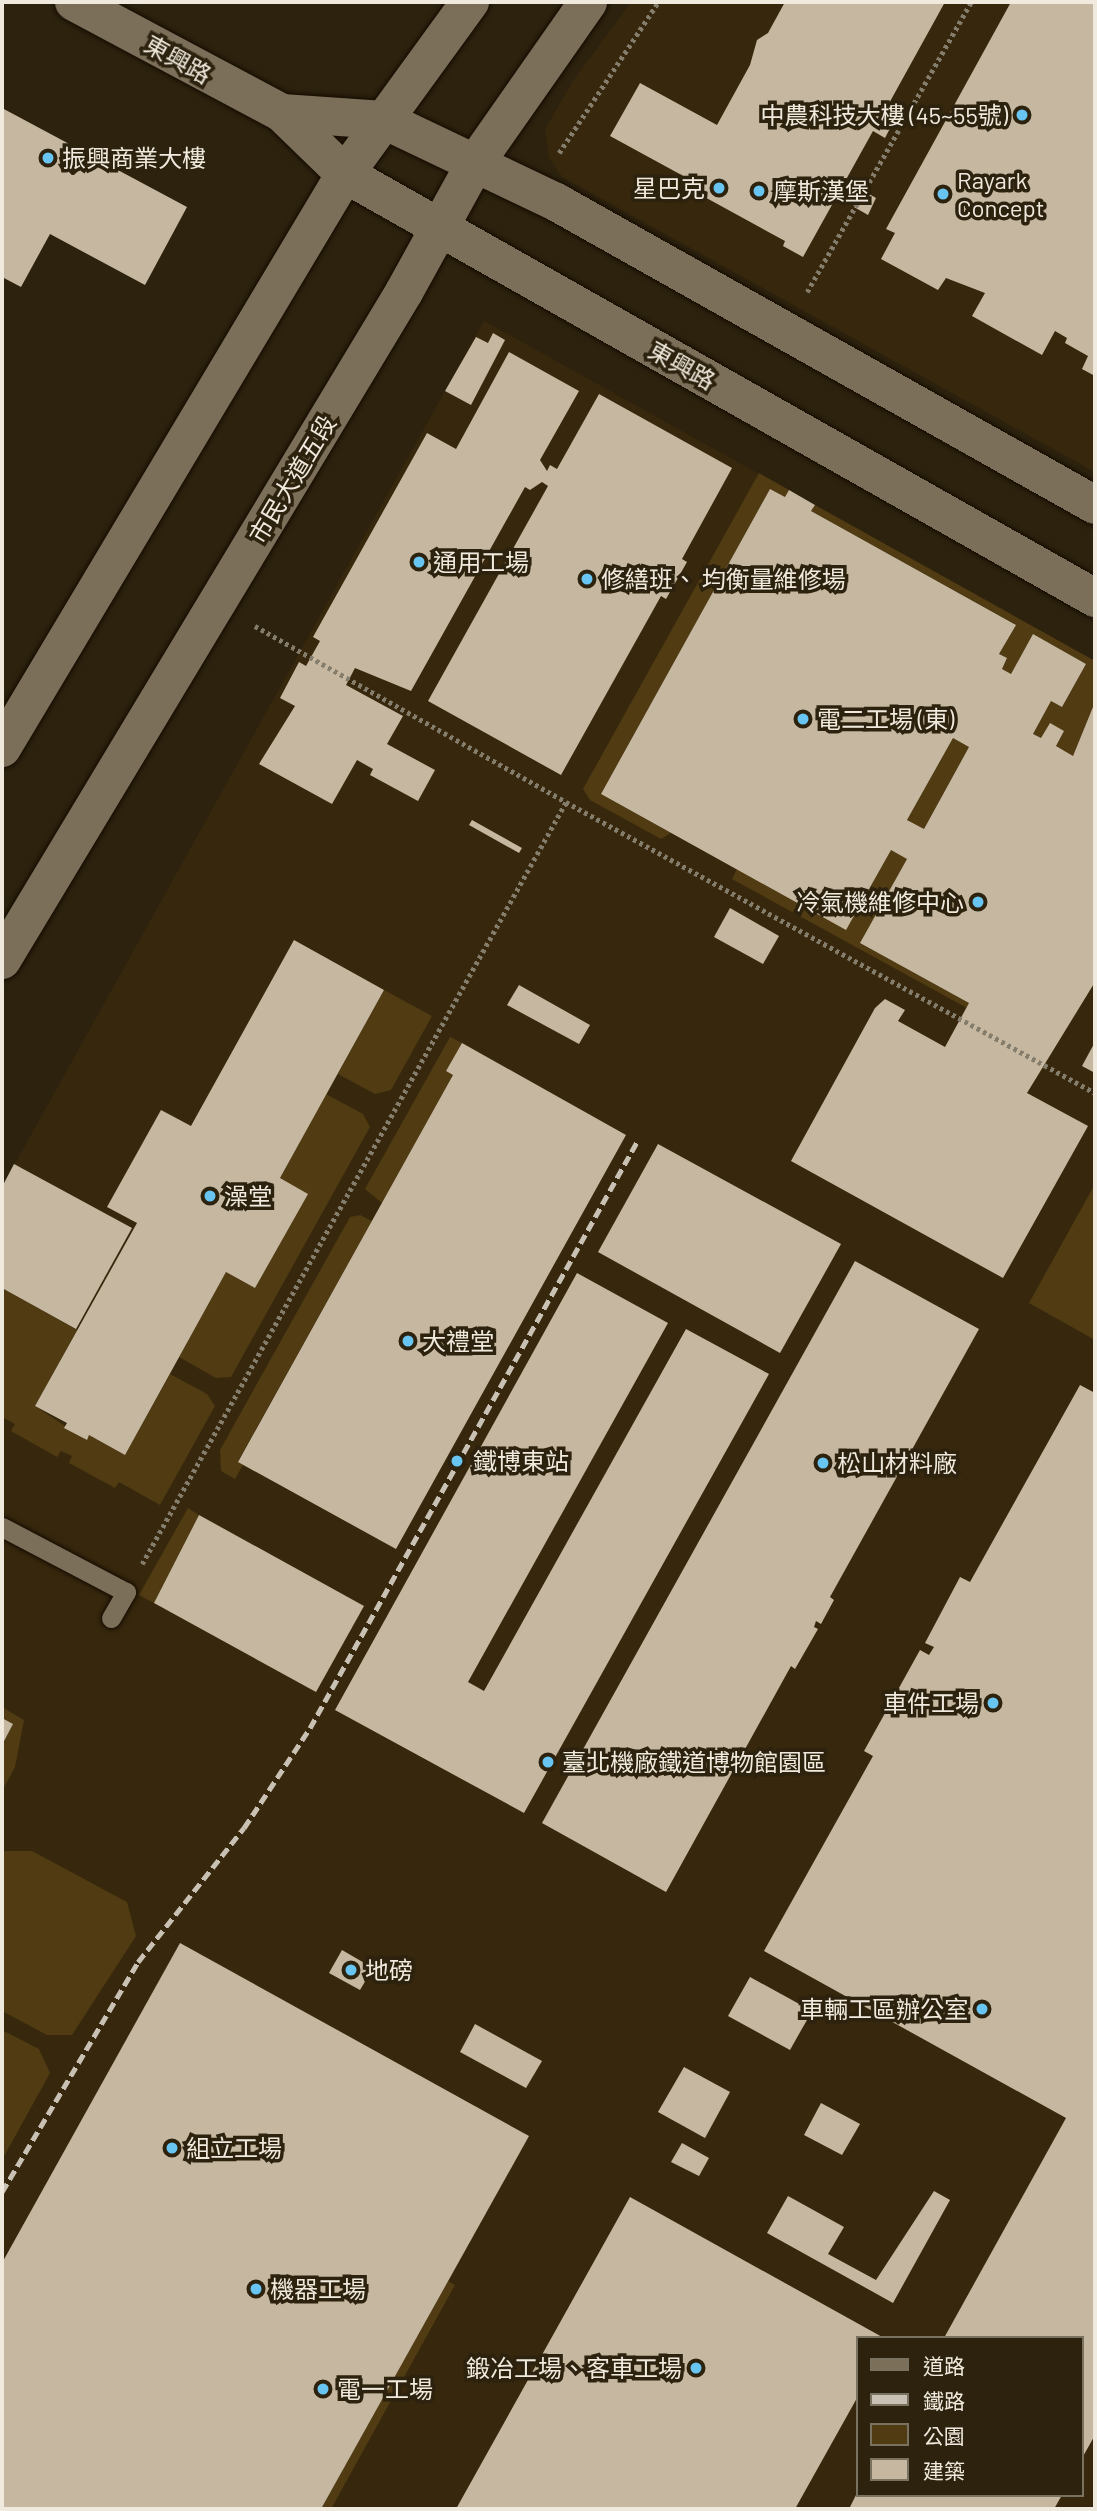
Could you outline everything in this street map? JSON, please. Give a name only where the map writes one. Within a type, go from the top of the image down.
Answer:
[{"type":"street","name":"東興路","points":[[74,2],[282,113],[345,174],[1095,598]]},
{"type":"street","points":[[2,748],[345,174],[470,2]]},
{"type":"street","name":"市民大道五段","points":[[2,960],[440,229],[474,165],[588,2]]},
{"type":"street","name":"東興路","points":[[282,113],[384,120],[556,202],[1095,505]]},
{"type":"lane","points":[[2,1527],[126,1592],[111,1618]]},
{"type":"path","points":[[559,153],[658,2]]},
{"type":"path","points":[[786,330],[971,2]]},
{"type":"path","points":[[254,626],[566,802],[1095,1093]]},
{"type":"path","points":[[126,1592],[566,802]]},
{"type":"shaded area","points":[[631,2],[1095,2],[1095,472],[562,177],[549,158],[545,129],[573,81]]},
{"type":"shaded area","name":"臺北機廠鐵道博物館園區","points":[[484,321],[1095,661],[1095,2509],[2,2509],[2,1187]]},
{"type":"green space","points":[[759,473],[789,490],[785,497],[770,489],[601,794],[671,833],[661,839],[590,800],[583,789]]},
{"type":"green space","points":[[815,505],[1095,661],[1095,702],[1073,756],[1056,746],[1064,731],[1041,738],[1033,734],[1051,701],[1062,707],[1086,664],[1033,634],[1011,674],[1002,669],[1007,659],[999,654],[1015,624],[811,511]]},
{"type":"green space","points":[[953,738],[969,747],[924,829],[907,820]]},
{"type":"green space","points":[[891,850],[907,859],[860,943],[969,1003],[967,1008],[732,879],[737,869]]},
{"type":"green space","points":[[384,990],[432,1016],[391,1090],[375,1094],[338,1074]]},
{"type":"green space","points":[[450,1037],[462,1043],[446,1071],[453,1075],[382,1203],[365,1189]]},
{"type":"green space","points":[[326,1094],[363,1114],[370,1127],[231,1377],[216,1378],[179,1357],[226,1272],[255,1288],[307,1194],[280,1178]]},
{"type":"green space","points":[[1095,1184],[1095,1340],[1029,1303]]},
{"type":"green space","points":[[360,1215],[372,1221],[238,1461],[243,1465],[235,1479],[221,1471],[220,1450],[350,1217]]},
{"type":"green space","points":[[2,1288],[77,1330],[35,1406],[86,1440],[89,1435],[125,1455],[170,1374],[207,1394],[215,1406],[160,1505],[119,1482],[115,1488],[69,1463],[72,1456],[61,1451],[57,1457],[11,1431],[15,1424],[2,1417]]},
{"type":"green space","points":[[188,1508],[199,1515],[154,1603],[139,1595]]},
{"type":"green space","points":[[2,1707],[24,1720],[15,1767],[2,1791],[2,1745],[13,1724],[2,1718]]},
{"type":"green space","points":[[2,1851],[32,1851],[127,1902],[136,1936],[72,2035],[47,2035],[2,2011]]},
{"type":"green space","points":[[2,2030],[39,2049],[50,2073],[2,2160]]},
{"type":"green space","points":[[448,2281],[455,2285],[331,2509],[321,2509]]},
{"type":"building","points":[[785,2],[945,2],[887,107],[898,113],[885,138],[873,131],[803,257],[783,246],[785,241],[690,189],[687,178],[610,136],[640,83],[717,125],[750,65],[757,40],[768,33]]},
{"type":"building","name":"中農科技大樓 (45~55號)","points":[[1011,2],[1095,2],[1095,376],[1082,369],[1088,356],[1065,343],[1067,338],[1055,331],[1042,355],[972,316],[985,293],[946,278],[938,290],[881,259],[895,233],[886,229]]},
{"type":"building","name":"振興商業大樓","points":[[2,108],[187,207],[145,285],[50,234],[21,287],[2,277]]},
{"type":"building","points":[[864,191],[876,198],[868,215],[854,207]]},
{"type":"building","points":[[493,333],[505,340],[471,405],[445,391],[476,337],[488,343]]},
{"type":"building","points":[[509,352],[579,391],[540,460],[547,471],[550,465],[557,469],[599,394],[732,468],[682,559],[687,562],[666,599],[661,596],[561,775],[428,701],[548,486],[542,482],[530,490],[525,487],[411,691],[355,668],[346,685],[403,716],[387,744],[435,770],[418,801],[370,775],[373,769],[357,760],[332,804],[259,764],[295,706],[280,698],[299,662],[306,666],[320,641],[313,637],[427,433],[456,449]]},
{"type":"building","points":[[770,489],[785,497],[789,490],[815,505],[811,511],[1016,625],[999,654],[1007,658],[1002,669],[1011,674],[1033,634],[1086,664],[1062,707],[1051,701],[1033,734],[1041,738],[1050,723],[1064,731],[1056,746],[1073,756],[1095,702],[1095,982],[1027,1093],[1088,1126],[1003,1278],[791,1161],[875,1008],[885,999],[905,1010],[898,1021],[945,1047],[969,1003],[860,943],[907,859],[891,850],[846,930],[601,794]],"holes":[[[953,738],[969,747],[924,829],[907,820]]]},
{"type":"building","points":[[472,820],[522,848],[519,853],[469,825]]},
{"type":"building","points":[[730,908],[779,936],[763,964],[714,937]]},
{"type":"building","name":"澡堂","points":[[294,940],[384,990],[280,1178],[308,1194],[255,1288],[226,1272],[125,1455],[89,1435],[87,1440],[64,1428],[67,1423],[35,1406],[137,1223],[107,1207],[161,1110],[191,1126]]},
{"type":"building","points":[[519,985],[590,1025],[579,1044],[507,1005]]},
{"type":"building","points":[[1095,1042],[1095,1073],[1082,1066]]},
{"type":"building","name":"大禮堂","points":[[462,1043],[626,1135],[396,1549],[238,1462],[453,1075],[446,1071]]},
{"type":"building","points":[[658,1144],[841,1244],[780,1353],[598,1252]]},
{"type":"building","points":[[14,1164],[132,1228],[76,1329],[2,1288],[2,1187]]},
{"type":"building","name":"松山材料廠","points":[[855,1261],[979,1329],[830,1597],[834,1600],[821,1624],[816,1621],[814,1627],[818,1629],[795,1669],[791,1666],[666,1892],[542,1823]]},
{"type":"building","points":[[577,1273],[668,1323],[468,1682],[484,1691],[686,1329],[769,1374],[524,1813],[335,1710]]},
{"type":"building","points":[[1080,1385],[1095,1393],[1095,2435],[1083,2456],[1083,2336],[945,2336],[1066,2118],[764,1951],[873,1756],[864,1751],[920,1650],[929,1655],[934,1647],[925,1643],[960,1577],[970,1582]]},
{"type":"building","points":[[199,1515],[364,1606],[316,1692],[154,1603]]},
{"type":"building","points":[[2,1718],[13,1724],[2,1745]]},
{"type":"building","points":[[180,1943],[529,2136],[321,2509],[2,2509],[2,2263]]},
{"type":"building","name":"地磅","points":[[342,1950],[373,1968],[360,1990],[329,1973]]},
{"type":"building","points":[[750,1977],[812,2011],[790,2050],[728,2016]]},
{"type":"building","points":[[475,2024],[542,2061],[526,2088],[460,2052]]},
{"type":"building","points":[[684,2067],[730,2092],[705,2138],[658,2112]]},
{"type":"building","points":[[821,2103],[860,2124],[842,2155],[804,2135]]},
{"type":"building","points":[[682,2143],[709,2158],[699,2176],[671,2162]]},
{"type":"building","points":[[934,2191],[950,2200],[893,2303],[767,2233],[788,2196],[844,2227],[828,2254],[876,2280]]},
{"type":"building","name":"鍛冶工場、客車工場","points":[[630,2197],[880,2336],[856,2336],[856,2400],[795,2509],[456,2509]]},
{"type":"building","points":[[856,2495],[1061,2497],[1054,2509],[849,2509]]},
{"type":"railway","points":[[2,2192],[138,1962],[244,1828],[310,1728],[637,1142]]},
{"type":"place","name":"中農科技大樓 (45~55號)","points":[[1022,115]]},
{"type":"place","name":"振興商業大樓","points":[[48,158]]},
{"type":"place","name":"星巴克","points":[[719,188]]},
{"type":"place","name":"摩斯漢堡","points":[[759,191]]},
{"type":"place","name":"Rayark Concept","points":[[943,194]]},
{"type":"place","name":"通用工場","points":[[419,562]]},
{"type":"place","name":"修繕班、 均衡量維修場","points":[[587,579]]},
{"type":"place","name":"電二工場 (東)","points":[[803,719]]},
{"type":"place","name":"冷氣機維修中心","points":[[978,902]]},
{"type":"place","name":"澡堂","points":[[210,1196]]},
{"type":"place","name":"大禮堂","points":[[408,1341]]},
{"type":"place","name":"鐵博東站","points":[[457,1461]]},
{"type":"place","name":"松山材料廠","points":[[823,1463]]},
{"type":"place","name":"車件工場","points":[[993,1703]]},
{"type":"place","name":"臺北機廠鐵道博物館園區","points":[[548,1762]]},
{"type":"place","name":"地磅","points":[[351,1970]]},
{"type":"place","name":"車輛工區辦公室","points":[[982,2009]]},
{"type":"place","name":"組立工場","points":[[172,2148]]},
{"type":"place","name":"機器工場","points":[[256,2289]]},
{"type":"place","name":"鍛冶工場、客車工場","points":[[696,2368]]},
{"type":"place","name":"電一工場","points":[[323,2389]]}]
